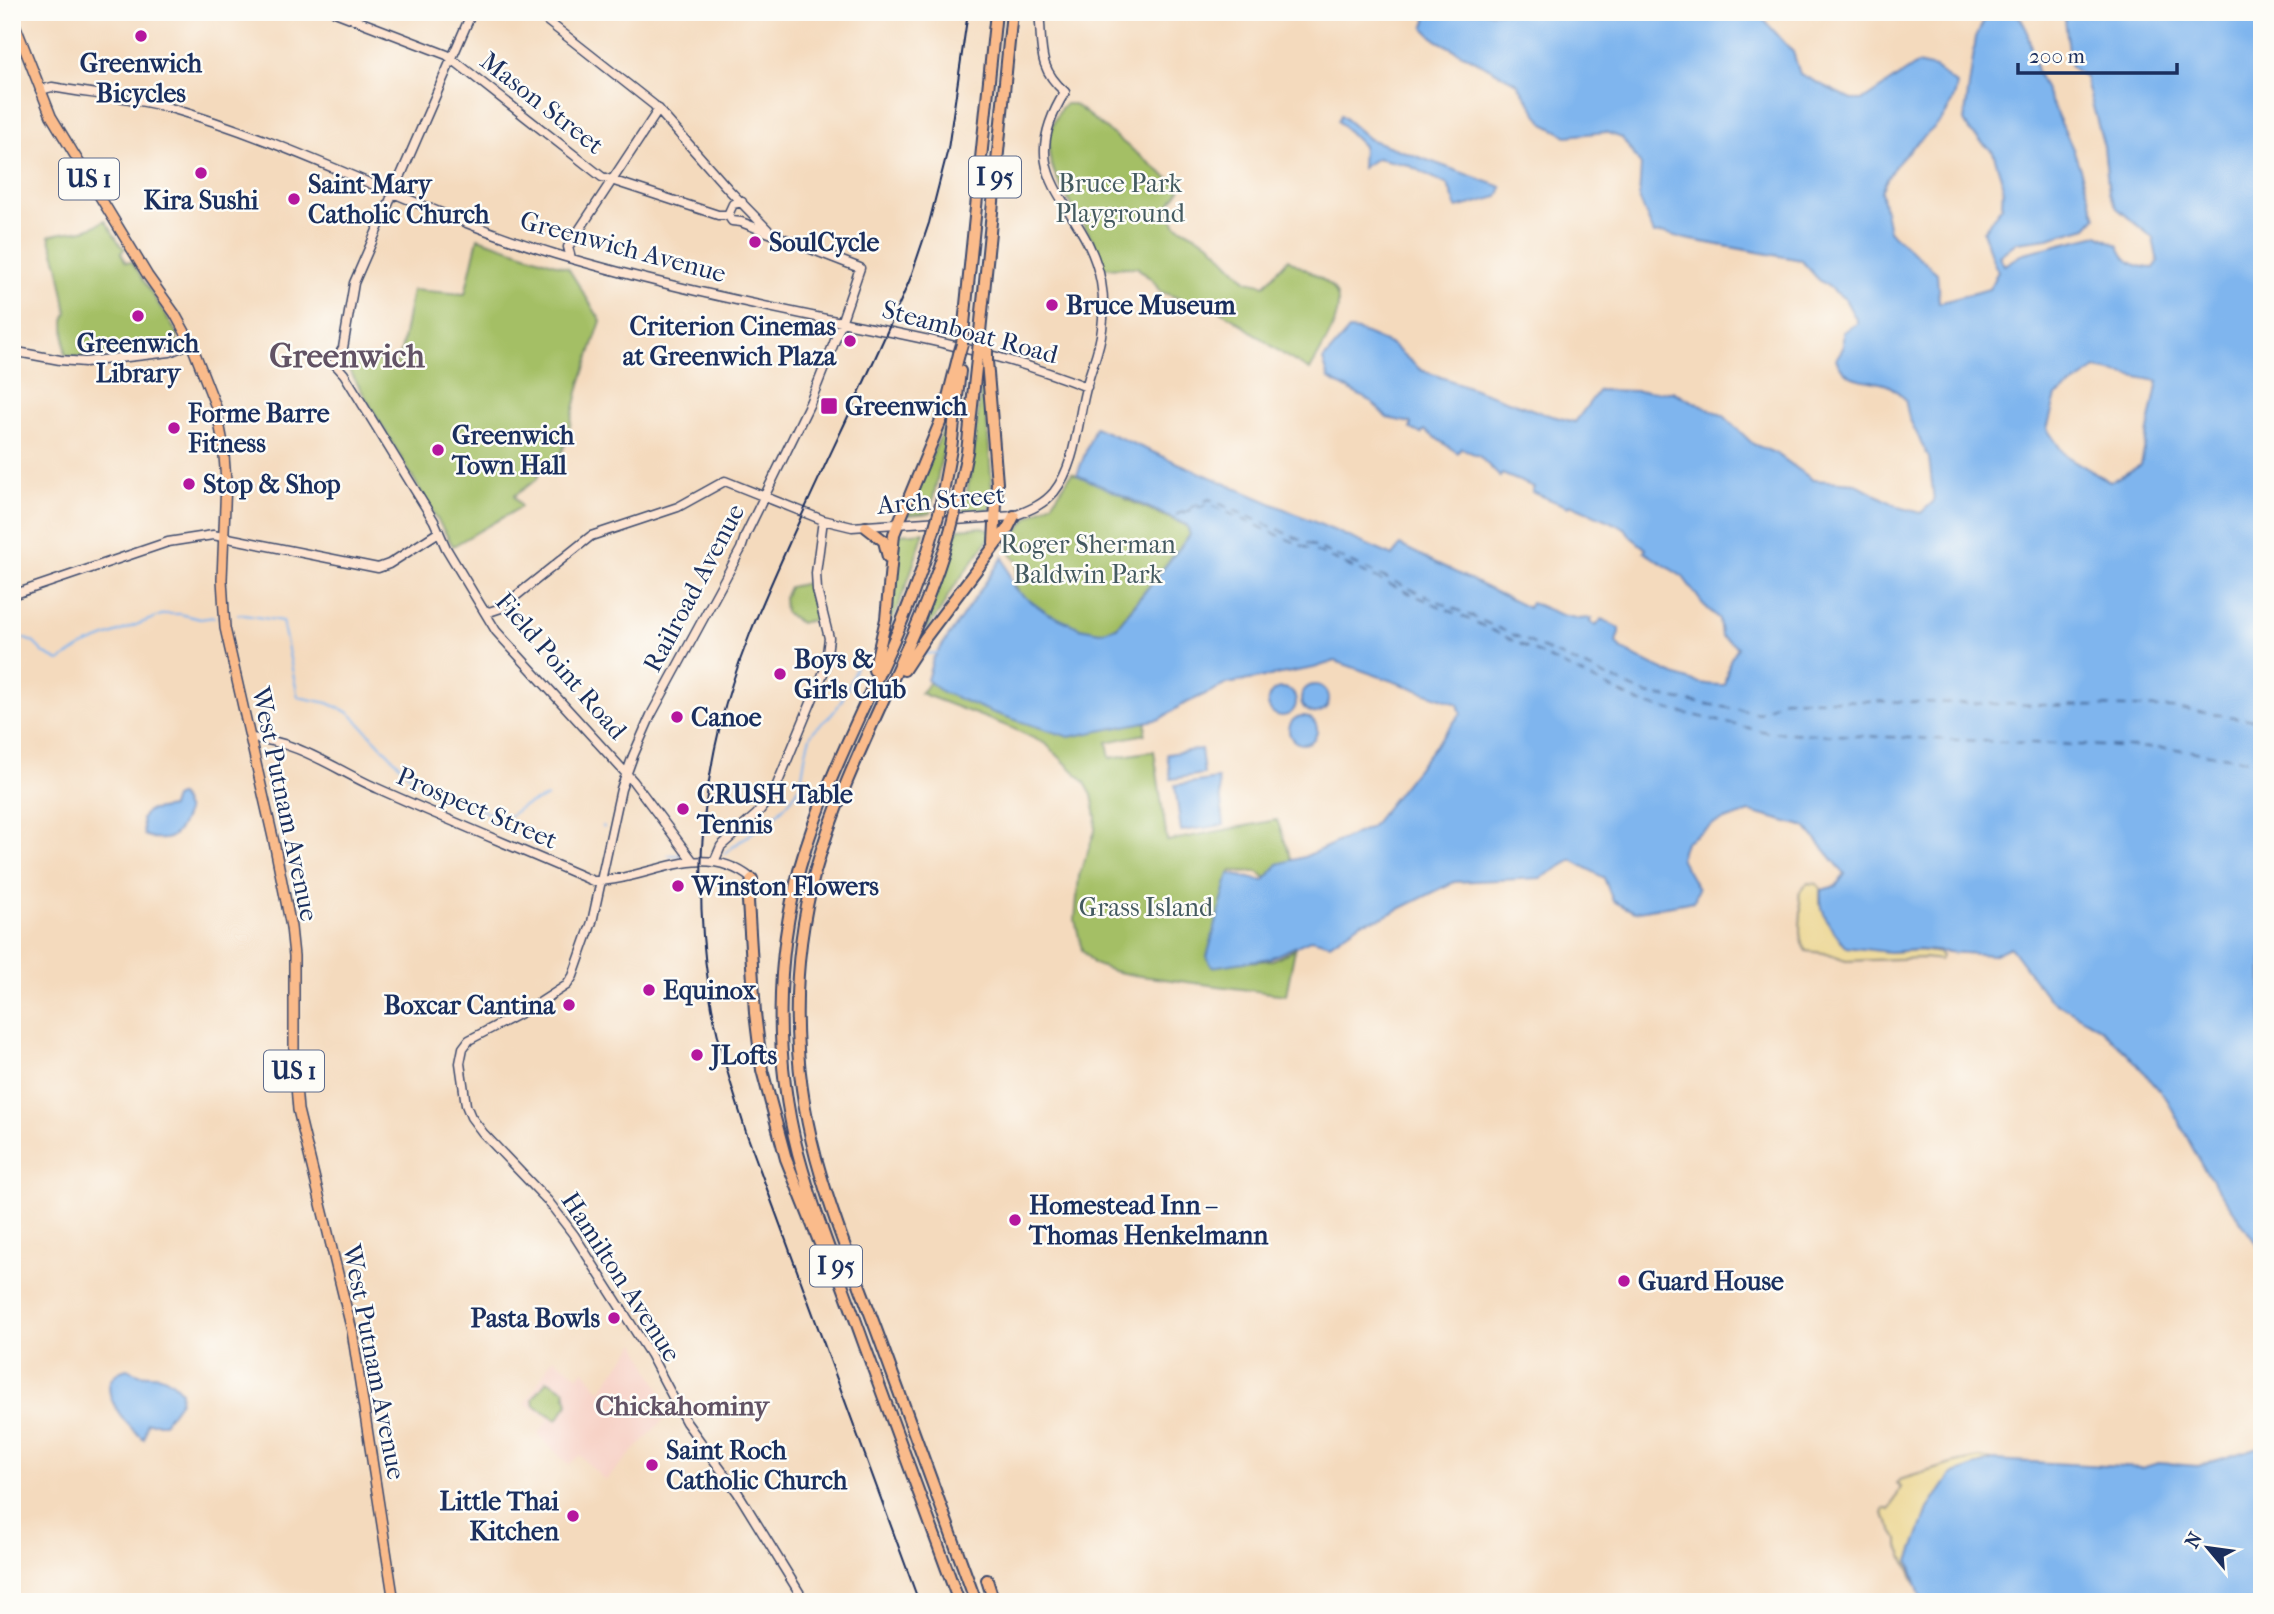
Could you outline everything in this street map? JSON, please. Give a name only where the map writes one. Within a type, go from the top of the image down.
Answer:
[{"type":"highway","name":"I 95","points":[[959,1602],[809,1191],[790,1115],[784,1076],[781,1018],[783,961],[789,917],[812,828],[867,694],[912,598],[939,513],[951,449],[996,12]]},
{"type":"highway","name":"I 95","points":[[976,1602],[830,1201],[811,1138],[797,1042],[798,984],[803,928],[816,869],[828,832],[865,744],[895,683],[927,602],[955,512],[982,360],[991,221],[1012,12]]},
{"type":"highway","points":[[874,679],[883,639],[893,538],[944,413],[961,348]]},
{"type":"highway","points":[[982,360],[997,483],[994,546]]},
{"type":"highway","points":[[895,683],[925,638],[1008,528],[1013,516]]},
{"type":"highway","points":[[866,527],[886,544],[889,590]]},
{"type":"highway","points":[[752,879],[748,895],[755,1013],[762,1070],[770,1105],[792,1177],[878,1382]]},
{"type":"highway","points":[[811,1138],[870,1296]]},
{"type":"highway","points":[[987,1580],[994,1602]]},
{"type":"main road","name":"Mason Street","points":[[335,12],[442,51],[602,177],[718,215],[728,210],[733,222],[741,222],[860,268]]},
{"type":"main road","points":[[393,192],[472,12]]},
{"type":"main road","name":"Mason Street","points":[[536,12],[659,109],[729,190],[774,234]]},
{"type":"main road","name":"Arch Street","points":[[483,610],[489,612],[501,608],[591,536],[678,507],[723,482],[731,482],[822,520],[844,526],[866,527],[1013,516],[1045,501],[1062,480],[1074,443],[1100,346],[1104,307],[1100,276],[1088,245],[1049,175],[1044,153],[1047,128],[1065,92],[1050,75],[1044,63],[1040,41],[1041,15]]},
{"type":"main road","name":"West Putnam Avenue","points":[[12,17],[51,116],[148,276],[175,314],[191,343],[216,407],[223,443],[226,500],[222,579],[225,628],[274,842],[292,936],[293,1062],[299,1119],[349,1317],[394,1602]]},
{"type":"main road","name":"Greenwich Avenue","points":[[40,90],[52,87],[172,108],[296,153],[491,232],[571,258],[665,284],[841,321]]},
{"type":"main road","points":[[571,258],[568,247],[659,109]]},
{"type":"main road","points":[[728,210],[729,190]]},
{"type":"main road","name":"Field Point Road","points":[[393,192],[354,283],[343,348],[334,363],[345,376],[496,631],[627,774],[692,860]]},
{"type":"main road","points":[[728,210],[742,202]]},
{"type":"main road","points":[[741,222],[749,211]]},
{"type":"main road","name":"Railroad Avenue","points":[[463,1048],[476,1036],[536,1005],[570,982],[590,930],[627,774],[651,715],[723,585],[810,403],[860,268]]},
{"type":"main road","name":"Steamboat Road","points":[[841,321],[888,329],[987,353],[1087,387]]},
{"type":"main road","points":[[12,351],[85,362],[170,352],[191,343]]},
{"type":"main road","points":[[715,860],[721,846],[757,814],[774,792],[825,670],[829,638],[816,573],[822,520]]},
{"type":"main road","points":[[12,595],[168,542],[213,535],[378,568],[439,532]]},
{"type":"main road","name":"Prospect Street","points":[[250,738],[266,738],[313,755],[398,797],[593,881],[625,878],[692,860]]},
{"type":"main road","points":[[692,860],[715,860],[737,868],[752,879]]},
{"type":"main road","name":"Hamilton Avenue","points":[[463,1048],[460,1063],[466,1105],[475,1124],[548,1201],[574,1235],[650,1354],[686,1422],[738,1493],[805,1602]]},
{"type":"shaded area","points":[[636,1343],[671,1412],[605,1481],[580,1455],[568,1465],[538,1434],[549,1419],[525,1404],[553,1358],[579,1376],[584,1369],[600,1391]]},
{"type":"green space","name":"Bruce Park Playground","points":[[1066,104],[1074,104],[1181,188],[1167,209],[1176,225],[1210,243],[1247,281],[1265,285],[1288,259],[1330,285],[1336,294],[1337,315],[1310,370],[1234,319],[1200,300],[1186,301],[1159,291],[1137,267],[1103,268],[1096,247],[1061,187],[1049,155],[1049,138],[1054,122],[1060,109]]},
{"type":"green space","points":[[105,220],[125,248],[121,253],[126,262],[132,262],[178,335],[176,344],[76,357],[65,355],[64,321],[67,312],[49,236],[84,230]]},
{"type":"green space","points":[[478,238],[568,268],[601,321],[580,384],[566,442],[556,466],[543,463],[537,479],[514,496],[521,507],[453,546],[344,361],[345,357],[399,363],[412,290],[465,294]]},
{"type":"green space","points":[[982,377],[993,503],[989,509],[963,512],[973,459]]},
{"type":"green space","points":[[947,420],[930,513],[907,515]]},
{"type":"green space","name":"Roger Sherman Baldwin Park","points":[[1072,473],[1187,526],[1190,535],[1116,627],[1105,632],[1082,629],[1046,613],[1026,600],[1016,587],[1018,562],[1007,543],[1029,517],[1053,502]]},
{"type":"green space","points":[[983,527],[990,530],[990,537],[927,629],[925,628],[958,529]]},
{"type":"green space","points":[[924,532],[907,584],[887,633],[898,534]]},
{"type":"green space","points":[[808,583],[817,619],[800,623],[785,612],[784,598],[789,587]]},
{"type":"green space","name":"Grass Island","points":[[932,680],[1146,719],[1145,734],[1107,742],[1110,758],[1154,751],[1167,841],[1277,820],[1294,866],[1271,882],[1258,872],[1232,871],[1228,877],[1218,964],[1273,960],[1295,949],[1286,995],[1133,975],[1094,964],[1082,950],[1075,920],[1079,876],[1095,831],[1096,817],[1092,795],[1084,781],[1046,744],[920,693]]},
{"type":"green space","points":[[547,1380],[565,1390],[568,1404],[557,1420],[534,1405],[533,1399]]},
{"type":"sand","points":[[1808,883],[1817,884],[1820,888],[1820,903],[1889,952],[1918,950],[1939,953],[1942,956],[1940,960],[1924,958],[1846,961],[1824,953],[1806,951],[1801,937],[1799,897],[1801,890]]},
{"type":"sand","points":[[1980,1458],[1993,1460],[1979,1465],[1909,1561],[1916,1584],[1899,1547],[1899,1540],[1883,1514],[1885,1508],[1890,1510],[1901,1487],[1896,1484],[1899,1480]]},
{"type":"water","points":[[1428,12],[1757,12],[1793,52],[1800,74],[1852,100],[1863,100],[1917,64],[1935,68],[1957,85],[1953,100],[1940,122],[1894,167],[1881,191],[1889,231],[1937,273],[1939,303],[1989,289],[1998,271],[1983,231],[2002,206],[2003,184],[1993,152],[1969,130],[1964,121],[1976,37],[1988,12],[2012,12],[2021,19],[2026,28],[2037,71],[2074,151],[2096,217],[2087,227],[2048,238],[2017,242],[1999,256],[2004,265],[2024,253],[2098,235],[2119,246],[2132,263],[2154,268],[2158,262],[2153,238],[2117,208],[2109,193],[2104,147],[2085,77],[2071,67],[2064,12],[2262,12],[2262,1252],[2202,1166],[2167,1099],[2129,1055],[2100,1028],[2048,998],[2010,947],[1993,955],[1918,950],[1889,952],[1846,947],[1827,921],[1821,898],[1821,890],[1836,886],[1845,874],[1806,827],[1750,812],[1715,823],[1685,842],[1680,858],[1698,889],[1694,901],[1634,912],[1613,901],[1604,878],[1572,860],[1541,878],[1454,882],[1381,918],[1362,922],[1330,944],[1312,939],[1270,958],[1212,967],[1207,957],[1229,874],[1264,881],[1278,864],[1304,857],[1371,827],[1461,713],[1458,704],[1335,661],[1314,668],[1227,684],[1182,705],[1160,719],[1069,737],[994,713],[942,692],[927,680],[933,659],[1003,557],[1014,589],[1047,613],[1080,628],[1100,632],[1117,627],[1190,535],[1187,525],[1077,475],[1095,427],[1393,556],[1400,545],[1528,608],[1531,603],[1578,619],[1592,618],[1590,622],[1596,626],[1602,619],[1620,629],[1616,642],[1620,648],[1683,678],[1710,685],[1724,685],[1730,660],[1738,647],[1721,636],[1719,619],[1703,604],[1683,577],[1644,552],[1646,549],[1631,537],[1625,528],[1570,504],[1568,507],[1532,492],[1534,487],[1502,474],[1500,477],[1479,456],[1461,448],[1458,453],[1424,430],[1421,434],[1411,429],[1411,423],[1387,418],[1372,402],[1329,379],[1323,360],[1349,330],[1359,331],[1392,345],[1421,370],[1575,422],[1599,390],[1673,392],[1724,416],[1753,444],[1777,454],[1813,480],[1855,483],[1899,507],[1921,513],[1934,501],[1929,458],[1909,418],[1905,399],[1887,385],[1851,377],[1836,359],[1843,348],[1843,332],[1858,323],[1845,299],[1818,279],[1801,260],[1665,233],[1654,234],[1639,198],[1641,165],[1622,138],[1606,132],[1567,136],[1544,124],[1517,83],[1436,40],[1424,28]],"holes":[[[2096,369],[2158,381],[2141,465],[2110,482],[2065,455],[2047,429],[2056,396]]]},
{"type":"water","points":[[1341,115],[1369,139],[1502,187],[1498,197],[1457,208],[1448,185],[1408,165],[1377,158],[1362,168],[1363,146],[1338,121]]},
{"type":"water","points":[[1315,685],[1325,689],[1329,699],[1325,709],[1315,713],[1305,709],[1301,699],[1305,689]]},
{"type":"water","points":[[1282,688],[1292,692],[1296,702],[1292,712],[1282,716],[1272,712],[1268,702],[1272,692]]},
{"type":"water","points":[[1303,716],[1313,720],[1317,730],[1313,740],[1303,744],[1293,740],[1289,730],[1293,720]]},
{"type":"water","points":[[1201,749],[1204,774],[1171,779],[1167,754]]},
{"type":"water","points":[[1218,779],[1224,825],[1181,831],[1175,785]]},
{"type":"water","points":[[180,795],[187,811],[177,832],[167,839],[144,835],[142,819],[147,811],[171,807],[174,798]]},
{"type":"water","points":[[127,1369],[142,1375],[166,1378],[181,1391],[180,1401],[164,1423],[147,1423],[144,1439],[120,1414],[110,1392],[110,1382],[115,1374]]},
{"type":"water","points":[[2262,1446],[2262,1602],[1922,1602],[1909,1561],[1928,1509],[1951,1475],[1993,1460],[2142,1468],[2158,1463],[2198,1466]]},
{"type":"waterway","points":[[12,634],[33,642],[45,654],[59,661],[85,645],[164,614],[180,614],[200,619],[214,617]]},
{"type":"waterway","points":[[238,614],[282,621],[298,697],[328,703],[350,713],[409,775],[494,816],[509,816],[523,806],[547,797]]},
{"type":"waterway","points":[[922,654],[937,653]]},
{"type":"waterway","points":[[724,854],[790,801],[801,779],[812,733],[837,708],[858,661],[864,658]]},
{"type":"waterway","points":[[668,855],[681,855]]},
{"type":"ferry route","points":[[1176,515],[1209,499],[1646,694],[1759,713],[1784,699],[2172,708],[2262,721]]},
{"type":"ferry route","points":[[1183,513],[1208,504],[1477,623],[1641,703],[1766,732],[2176,749],[2262,762]]},
{"type":"railway","points":[[919,1602],[746,1132],[730,1079],[712,1007],[705,956],[702,857],[713,758],[726,703],[741,658],[758,613],[910,279],[929,223],[948,149],[968,12]]},
{"type":"place","name":"Greenwich Bicycles","points":[[141,36]]},
{"type":"place","name":"Kira Sushi","points":[[201,173]]},
{"type":"place","name":"Saint Mary Catholic Church","points":[[294,199]]},
{"type":"place","name":"SoulCycle","points":[[755,242]]},
{"type":"place","name":"Bruce Museum","points":[[1052,305]]},
{"type":"place","name":"Greenwich Library","points":[[138,316]]},
{"type":"place","name":"Criterion Cinemas at Greenwich Plaza","points":[[850,341]]},
{"type":"place","name":"Greenwich","points":[[829,406]]},
{"type":"place","name":"Forme Barre Fitness","points":[[174,428]]},
{"type":"place","name":"Greenwich Town Hall","points":[[438,450]]},
{"type":"place","name":"Stop & Shop","points":[[189,484]]},
{"type":"place","name":"Boys & Girls Club","points":[[780,674]]},
{"type":"place","name":"Canoe","points":[[677,717]]},
{"type":"place","name":"CRUSH Table Tennis","points":[[683,809]]},
{"type":"place","name":"Winston Flowers","points":[[678,886]]},
{"type":"place","name":"Equinox","points":[[649,990]]},
{"type":"place","name":"Boxcar Cantina","points":[[569,1005]]},
{"type":"place","name":"JLofts","points":[[697,1055]]},
{"type":"place","name":"Homestead Inn – Thomas Henkelmann","points":[[1015,1220]]},
{"type":"place","name":"Guard House","points":[[1624,1281]]},
{"type":"place","name":"Pasta Bowls","points":[[614,1318]]},
{"type":"place","name":"Saint Roch Catholic Church","points":[[652,1465]]},
{"type":"place","name":"Little Thai Kitchen","points":[[573,1516]]},
{"type":"district","name":"Greenwich","points":[[347,356]]},
{"type":"district","name":"Chickahominy","points":[[682,1405]]}]
